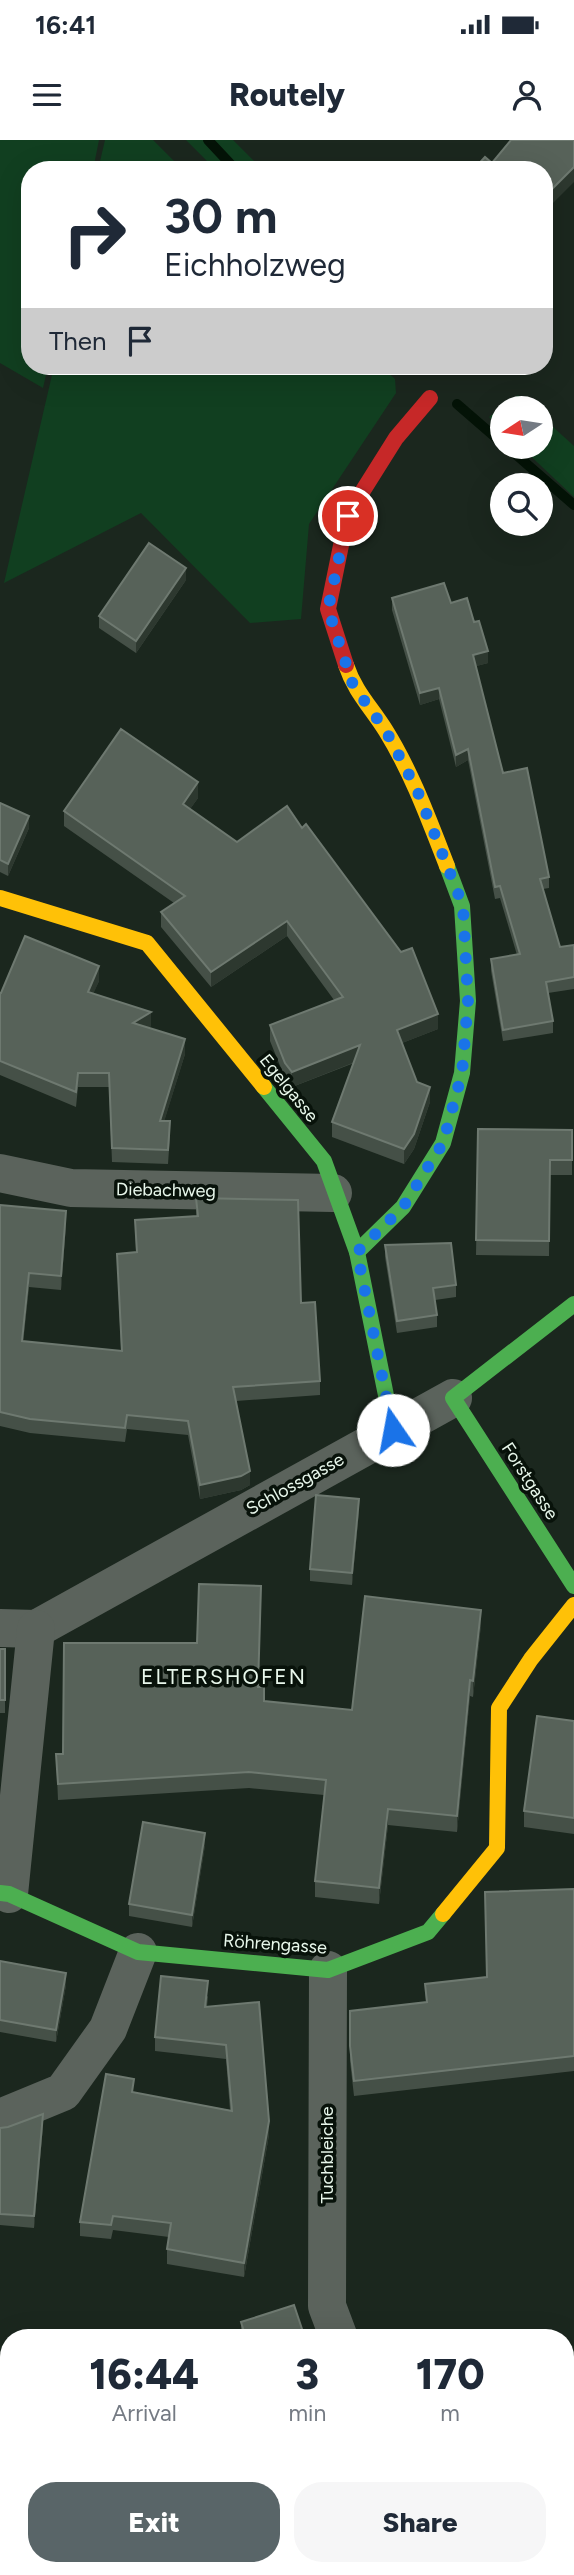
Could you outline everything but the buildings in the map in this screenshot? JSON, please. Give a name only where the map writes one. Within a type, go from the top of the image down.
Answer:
[{"type":"street","points":[[357,1252],[403,1207],[443,1143],[462,1073],[468,1001],[463,906],[417,790],[386,731],[353,685],[328,609],[348,516],[396,438],[430,398]]},
{"type":"street","name":"Egelgasse","points":[[0,898],[147,943],[324,1161],[333,1193],[357,1252],[393,1430]]},
{"type":"street","name":"Diebachweg","points":[[0,1173],[71,1188],[333,1193]]},
{"type":"street","name":"Schlossgasse","points":[[18,1628],[453,1398],[574,1304]]},
{"type":"street","name":"Forstgasse","points":[[453,1398],[574,1586]]},
{"type":"street","name":"Röhrengasse","points":[[5,1894],[138,1952],[328,1970],[428,1932],[497,1848],[499,1707],[531,1659],[574,1605]]},
{"type":"street","points":[[5,1894],[18,1628]]},
{"type":"street","points":[[0,2118],[63,2092],[108,2029],[138,1952]]},
{"type":"street","name":"Tuchbleiche","points":[[328,1970],[327,2306],[336,2329]]},
{"type":"green space","points":[[0,140],[99,140],[95,161],[21,161],[21,375],[46,375],[43,388],[0,363]]},
{"type":"green space","points":[[105,140],[153,140],[174,161],[100,161]]},
{"type":"green space","points":[[186,140],[233,140],[254,161],[207,161]]},
{"type":"green space","points":[[52,375],[391,375],[395,379],[396,393],[309,524],[301,619],[250,623],[141,513],[4,583]]},
{"type":"green space","points":[[553,427],[574,446],[574,497],[553,477],[553,473],[549,473],[534,459],[553,459]]},
{"type":"waterway","points":[[208,140],[228,161]]},
{"type":"waterway","points":[[457,404],[490,433]]},
{"type":"waterway","points":[[521,459],[574,505]]},
{"type":"traffic: fast","points":[[357,1252],[403,1207],[443,1143],[462,1073],[468,1001],[462,906],[447,866]]},
{"type":"traffic: fast","points":[[264,1087],[324,1161],[357,1252],[393,1430]]},
{"type":"traffic: fast","points":[[574,1304],[453,1398],[574,1586]]},
{"type":"traffic: fast","points":[[0,1893],[9,1894],[138,1952],[328,1970],[428,1932],[443,1914]]},
{"type":"traffic: slow","points":[[346,665],[404,763],[447,866]]},
{"type":"traffic: slow","points":[[0,898],[147,943],[264,1087]]},
{"type":"traffic: slow","points":[[443,1914],[497,1848],[499,1708],[531,1659],[574,1605]]},
{"type":"traffic: jam","points":[[346,665],[328,609],[347,516],[396,438],[430,398]]},
{"type":"district","name":"ELTERSHOFEN","points":[[224,1677]]},
{"type":"route","points":[[348,516],[328,609],[353,685],[386,731],[417,790],[463,906],[468,1001],[462,1073],[443,1143],[403,1207],[357,1252],[393,1430]]}]
